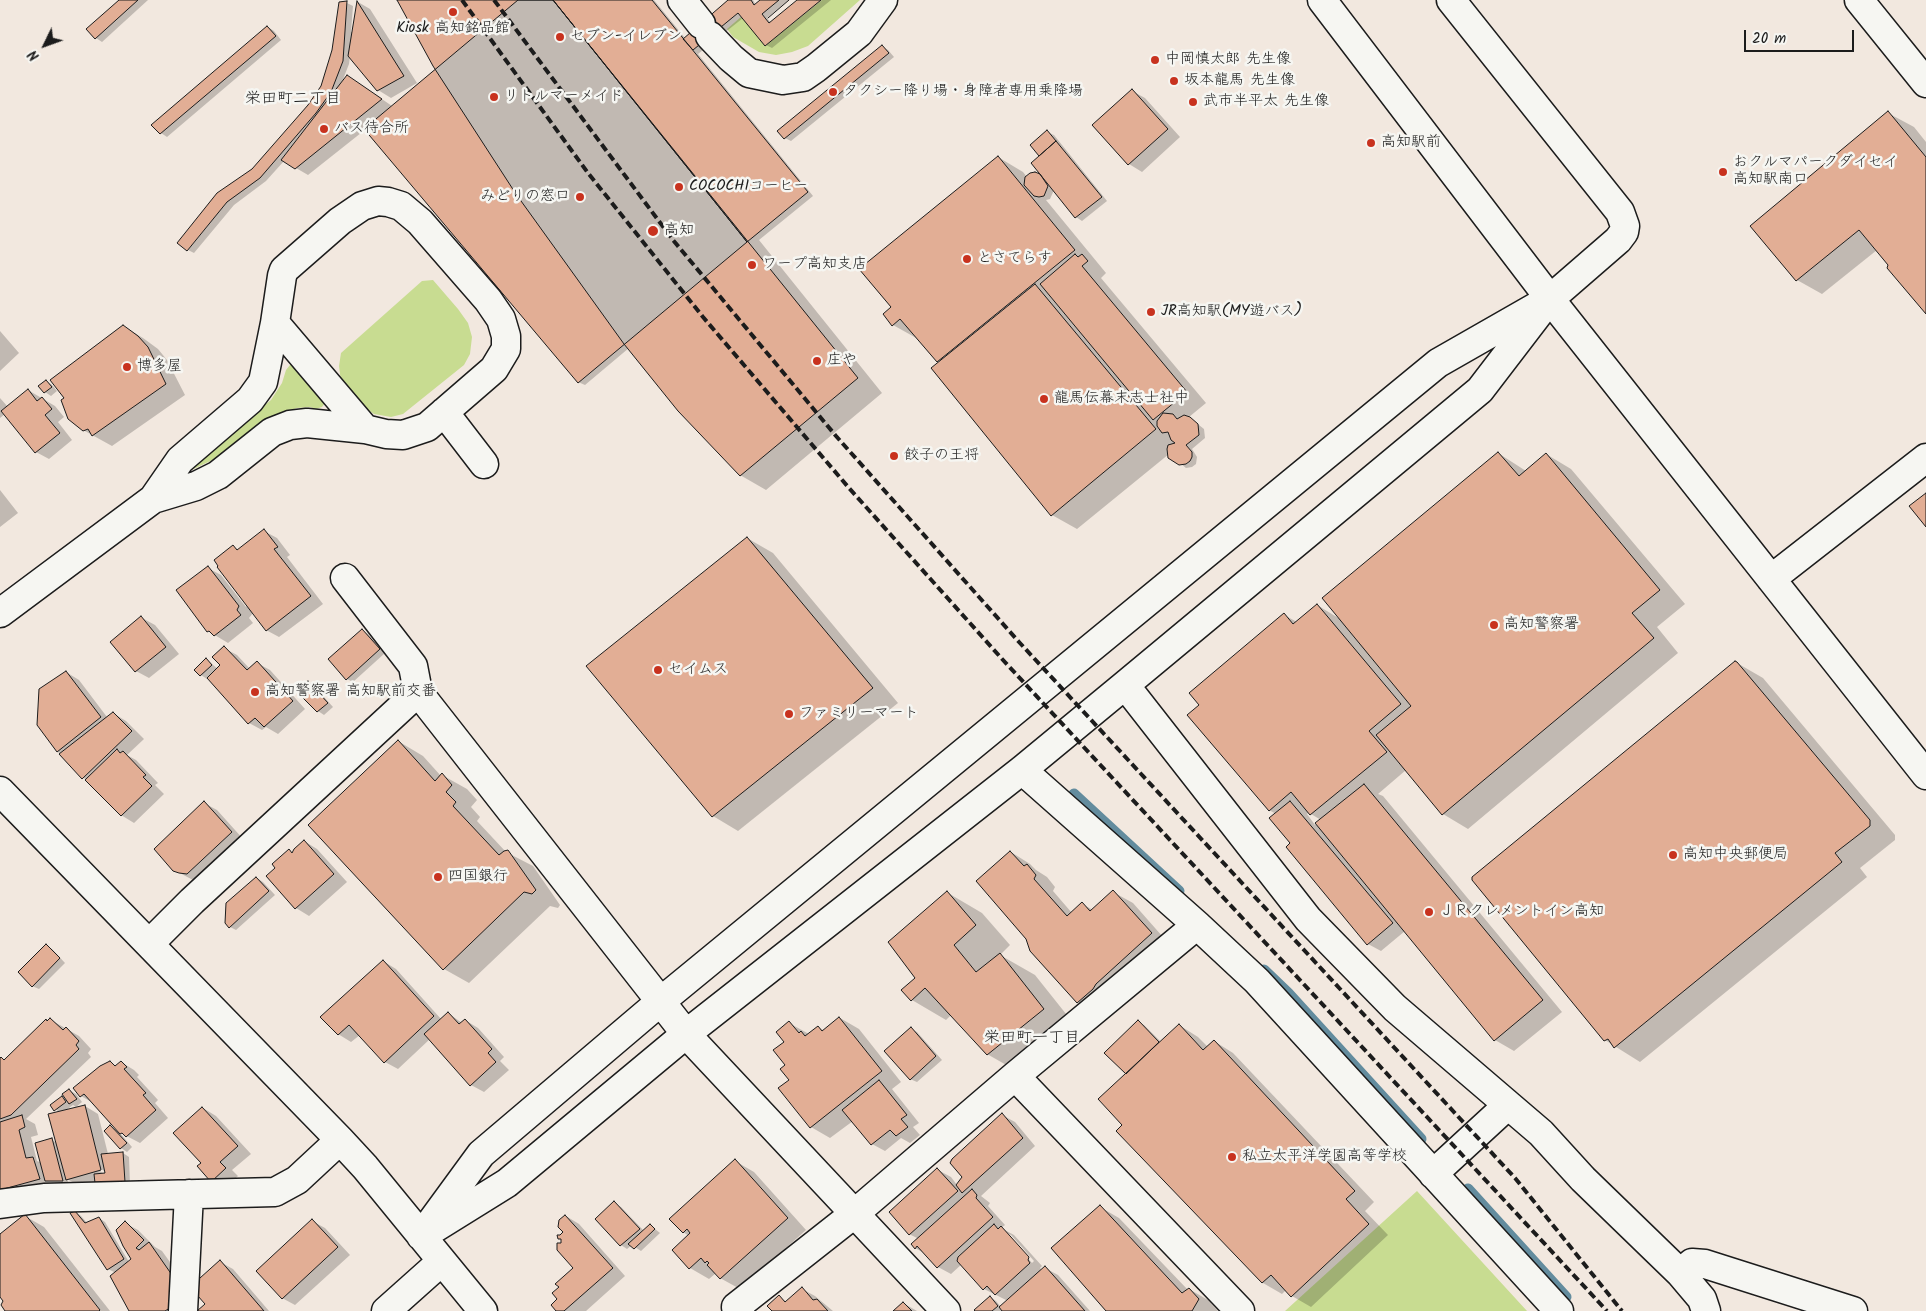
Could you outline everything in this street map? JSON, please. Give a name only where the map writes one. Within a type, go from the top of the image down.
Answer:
[{"type":"street","points":[[682,0],[731,58],[749,73],[783,80],[803,76],[816,68],[859,33],[883,0]]},
{"type":"street","points":[[1322,0],[1550,299],[1926,775]]},
{"type":"street","points":[[421,1236],[481,1154],[660,1002],[1438,363],[1550,299],[1618,240],[1624,232],[1625,226],[1620,212],[1452,0]]},
{"type":"street","points":[[1859,0],[1926,83]]},
{"type":"street","points":[[0,613],[152,499],[180,460],[250,400],[263,382],[284,270],[340,221],[362,206],[378,201],[401,206],[420,222],[488,300],[501,319],[506,336],[506,350],[494,370],[427,427],[403,435],[307,423],[290,425],[272,432],[218,475],[196,486],[152,499]]},
{"type":"street","points":[[421,1236],[507,1183],[686,1034],[1022,770],[1125,685],[1480,390],[1550,299]]},
{"type":"street","points":[[275,323],[365,429]]},
{"type":"street","points":[[444,412],[484,464]]},
{"type":"street","points":[[1770,579],[1926,458]]},
{"type":"street","points":[[345,578],[413,666],[418,692],[686,1034],[946,1311]]},
{"type":"street","points":[[1125,685],[1308,919],[1395,1008],[1541,1133],[1583,1179],[1680,1273],[1702,1299],[1706,1311]]},
{"type":"street","points":[[150,943],[192,901],[418,692]]},
{"type":"street","points":[[1022,770],[1258,981],[1559,1311]]},
{"type":"street","points":[[0,791],[340,1140],[365,1167],[484,1311]]},
{"type":"street","points":[[740,1311],[736,1307],[854,1214],[1015,1076],[1197,925]]},
{"type":"street","points":[[1015,1076],[1240,1311]]},
{"type":"street","points":[[1433,1174],[1508,1105]]},
{"type":"street","points":[[0,1204],[44,1198],[276,1192],[297,1180],[340,1140]]},
{"type":"street","points":[[183,1311],[189,1194]]},
{"type":"street","points":[[386,1311],[442,1261]]},
{"type":"street","points":[[1680,1273],[1692,1263],[1705,1264],[1853,1311]]},
{"type":"green space","points":[[822,0],[860,0],[808,46],[792,52],[776,55],[759,52],[733,37],[727,29],[742,16],[766,45]]},
{"type":"green space","points":[[433,280],[468,323],[472,337],[470,354],[464,365],[403,414],[391,417],[374,414],[364,407],[341,382],[339,366],[341,353],[422,281]]},
{"type":"green space","points":[[290,365],[295,365],[325,399],[322,407],[316,409],[310,407],[297,408],[278,414],[223,455],[185,473],[225,437],[271,400],[282,383],[286,370]]},
{"type":"green space","points":[[1417,1191],[1527,1311],[1285,1311]]},
{"type":"building","points":[[119,0],[138,0],[95,39],[86,29]]},
{"type":"building","points":[[397,0],[553,0],[858,378],[740,476],[678,411],[624,344],[516,194],[433,66]]},
{"type":"building","points":[[518,0],[553,0],[747,242],[578,383],[364,129]]},
{"type":"building","points":[[553,0],[652,0],[808,192],[747,242]]},
{"type":"building","points":[[728,0],[751,0],[754,5],[760,0],[779,0],[762,14],[769,23],[797,0],[821,0],[765,46],[738,13],[693,50],[683,39]]},
{"type":"building","points":[[347,1],[343,61],[331,92],[316,113],[260,178],[227,202],[187,251],[177,243],[217,193],[252,169],[308,105],[321,86],[332,50],[339,2]]},
{"type":"building","points":[[357,1],[404,76],[377,91],[348,56]]},
{"type":"building","points":[[267,26],[276,36],[160,134],[151,125]]},
{"type":"building","name":"タクシー降り場・身障者専用乗降場","points":[[882,45],[889,53],[784,139],[777,131]]},
{"type":"building","name":"バス待合所","points":[[347,75],[382,99],[295,169],[281,160]]},
{"type":"building","points":[[1132,89],[1168,129],[1128,165],[1092,125]]},
{"type":"building","points":[[1888,111],[1926,157],[1926,314],[1887,268],[1888,265],[1859,230],[1796,281],[1750,226]]},
{"type":"building","points":[[1047,130],[1056,141],[1039,156],[1030,145]]},
{"type":"building","points":[[1056,141],[1102,197],[1075,218],[1031,163]]},
{"type":"building","name":"とさてらす","points":[[998,156],[1075,250],[937,362],[900,319],[892,326],[883,314],[891,307],[859,269]]},
{"type":"building","points":[[1035,172],[1040,174],[1048,186],[1044,196],[1034,196],[1024,185],[1025,177]]},
{"type":"building","points":[[1075,254],[1078,257],[1082,254],[1088,261],[1082,266],[1187,392],[1153,420],[1040,284]]},
{"type":"building","name":"龍馬伝幕末志士社中","points":[[1035,284],[1156,429],[1051,516],[931,368]]},
{"type":"building","points":[[123,325],[138,336],[148,347],[166,384],[92,436],[88,429],[83,431],[68,419],[61,400],[64,398],[50,380]]},
{"type":"building","points":[[46,380],[52,387],[44,393],[38,386]]},
{"type":"building","points":[[28,389],[37,401],[42,397],[52,409],[45,415],[60,433],[35,453],[1,411]]},
{"type":"building","points":[[1163,413],[1173,414],[1177,419],[1184,415],[1190,417],[1198,424],[1199,435],[1186,445],[1192,452],[1192,457],[1186,464],[1179,465],[1168,458],[1168,445],[1175,443],[1171,440],[1168,432],[1162,433],[1157,426],[1157,421]]},
{"type":"building","name":"高知警察署","points":[[1498,452],[1519,476],[1546,453],[1660,590],[1632,613],[1654,638],[1442,815],[1376,735],[1411,706],[1322,598]]},
{"type":"building","points":[[1926,493],[1926,527],[1909,506]]},
{"type":"building","points":[[264,529],[278,547],[274,549],[311,596],[266,631],[217,567],[214,560],[233,545],[237,550]]},
{"type":"building","points":[[747,537],[873,688],[712,817],[586,666]]},
{"type":"building","points":[[208,566],[239,606],[237,610],[241,615],[214,636],[209,631],[207,632],[176,590]]},
{"type":"building","points":[[1317,604],[1401,704],[1369,731],[1387,752],[1310,815],[1291,792],[1269,811],[1187,715],[1199,705],[1189,693],[1284,613],[1293,624]]},
{"type":"building","points":[[141,616],[166,647],[135,672],[110,642]]},
{"type":"building","points":[[362,629],[380,649],[346,680],[328,659]]},
{"type":"building","points":[[224,646],[247,670],[257,661],[293,701],[264,727],[255,718],[248,724],[207,678],[220,665],[212,657]]},
{"type":"building","points":[[206,658],[212,665],[200,676],[194,670]]},
{"type":"building","points":[[1735,661],[1870,820],[1870,826],[1835,853],[1842,862],[1614,1048],[1608,1039],[1604,1041],[1472,880],[1472,877]]},
{"type":"building","points":[[66,671],[101,717],[57,752],[37,725],[39,689]]},
{"type":"building","points":[[308,681],[328,703],[317,712],[296,691]]},
{"type":"building","points":[[113,712],[132,731],[82,779],[59,754]]},
{"type":"building","points":[[398,740],[435,781],[442,773],[452,785],[446,792],[456,802],[453,806],[499,855],[508,850],[536,890],[532,894],[524,892],[443,970],[308,825]]},
{"type":"building","points":[[117,749],[120,753],[123,751],[146,775],[143,777],[152,786],[121,816],[85,780]]},
{"type":"building","name":"ＪＲクレメントイン高知","points":[[1364,784],[1543,1000],[1494,1041],[1315,823]]},
{"type":"building","points":[[204,801],[232,832],[187,874],[173,871],[154,849]]},
{"type":"building","points":[[1290,801],[1393,923],[1367,945],[1286,847],[1290,843],[1269,818]]},
{"type":"building","points":[[304,840],[334,874],[295,909],[266,876],[275,868],[272,864],[289,849],[292,853]]},
{"type":"building","points":[[1010,851],[1024,866],[1027,864],[1036,875],[1034,879],[1067,916],[1082,902],[1090,911],[1113,890],[1152,933],[1077,1003],[1030,951],[1026,939],[976,881]]},
{"type":"building","points":[[256,877],[269,891],[229,928],[225,923],[226,903]]},
{"type":"building","points":[[947,891],[976,925],[954,945],[976,972],[1000,953],[1044,1009],[987,1055],[925,988],[911,1001],[901,990],[915,978],[888,942]]},
{"type":"building","points":[[46,944],[60,958],[32,987],[18,972]]},
{"type":"building","points":[[383,960],[434,1016],[384,1063],[349,1025],[338,1035],[320,1017]]},
{"type":"building","points":[[448,1012],[459,1024],[465,1019],[492,1049],[488,1053],[496,1062],[470,1086],[424,1034]]},
{"type":"building","points":[[839,1017],[882,1071],[810,1128],[778,1088],[789,1080],[780,1069],[785,1065],[773,1050],[784,1042],[776,1032],[789,1021],[799,1033],[801,1031],[805,1036],[818,1026],[822,1031]]},
{"type":"building","points":[[50,1018],[63,1030],[66,1027],[79,1041],[76,1045],[79,1049],[11,1115],[0,1119],[0,1058],[4,1060],[46,1019],[47,1021]]},
{"type":"building","points":[[1138,1020],[1159,1042],[1126,1074],[1104,1053]]},
{"type":"building","name":"私立太平洋学園高等学校","points":[[1179,1024],[1203,1050],[1214,1040],[1355,1191],[1346,1199],[1369,1224],[1291,1297],[1271,1275],[1262,1283],[1116,1131],[1122,1125],[1098,1099]]},
{"type":"building","points":[[911,1027],[936,1056],[910,1080],[884,1051]]},
{"type":"building","points":[[110,1061],[115,1066],[121,1061],[127,1067],[124,1069],[146,1093],[143,1095],[156,1110],[126,1137],[122,1133],[120,1134],[84,1094],[80,1097],[73,1088],[100,1066]]},
{"type":"building","points":[[879,1080],[907,1115],[901,1119],[908,1127],[896,1136],[890,1130],[871,1145],[842,1110]]},
{"type":"building","points":[[69,1089],[77,1099],[69,1104],[62,1094]]},
{"type":"building","points":[[62,1096],[66,1102],[54,1111],[50,1105]]},
{"type":"building","points":[[85,1105],[101,1170],[66,1180],[48,1114]]},
{"type":"building","points":[[202,1107],[238,1146],[220,1162],[226,1168],[211,1182],[197,1166],[201,1163],[173,1133]]},
{"type":"building","points":[[1002,1113],[1023,1138],[962,1193],[956,1185],[962,1177],[950,1163],[952,1159]]},
{"type":"building","points":[[22,1115],[25,1127],[19,1130],[26,1158],[33,1157],[40,1179],[0,1190],[0,1122]]},
{"type":"building","points":[[110,1125],[127,1143],[120,1149],[104,1131]]},
{"type":"building","points":[[52,1138],[63,1181],[45,1181],[35,1143]]},
{"type":"building","points":[[123,1152],[125,1182],[95,1183],[94,1174],[105,1173],[101,1154]]},
{"type":"building","points":[[735,1159],[788,1218],[720,1279],[707,1265],[709,1263],[707,1261],[705,1263],[701,1258],[689,1269],[672,1250],[690,1233],[687,1229],[683,1233],[669,1219]]},
{"type":"building","points":[[937,1168],[958,1191],[909,1235],[889,1212]]},
{"type":"building","points":[[972,1189],[977,1195],[976,1198],[993,1217],[937,1268],[917,1246],[915,1249],[911,1244]]},
{"type":"building","points":[[614,1201],[640,1229],[620,1246],[595,1219]]},
{"type":"building","points":[[1100,1205],[1182,1293],[1189,1288],[1199,1299],[1192,1311],[1106,1311],[1051,1248]]},
{"type":"building","points":[[75,1211],[85,1223],[99,1217],[124,1259],[107,1270],[70,1213]]},
{"type":"building","points":[[25,1214],[99,1311],[5,1311],[1,1305],[3,1301],[0,1297],[0,1234]]},
{"type":"building","points":[[565,1215],[613,1268],[564,1311],[556,1311],[551,1305],[557,1299],[552,1293],[559,1287],[555,1284],[573,1268],[557,1250],[557,1243],[561,1243],[561,1239],[558,1239],[557,1235],[563,1232],[558,1227],[559,1220]]},
{"type":"building","points":[[312,1219],[338,1247],[282,1299],[256,1271]]},
{"type":"building","points":[[125,1221],[144,1240],[136,1248],[139,1250],[149,1242],[172,1275],[173,1306],[165,1311],[129,1311],[110,1276],[131,1259],[116,1230]]},
{"type":"building","points":[[650,1224],[655,1229],[634,1249],[628,1244]]},
{"type":"building","points":[[994,1224],[998,1229],[1001,1226],[1029,1257],[1030,1263],[995,1295],[987,1286],[983,1290],[957,1261],[958,1257]]},
{"type":"building","points":[[220,1260],[264,1311],[197,1311],[205,1304],[190,1287]]},
{"type":"building","points":[[1045,1266],[1085,1311],[1002,1311],[999,1307]]},
{"type":"building","points":[[802,1287],[813,1300],[817,1299],[828,1311],[772,1311],[767,1306],[779,1295],[785,1302]]},
{"type":"building","points":[[990,1296],[998,1306],[992,1311],[974,1310]]},
{"type":"building","points":[[903,1302],[912,1311],[893,1311]]},
{"type":"waterway","points":[[1074,794],[1179,891]]},
{"type":"waterway","points":[[1264,970],[1288,993],[1421,1139]]},
{"type":"waterway","points":[[1468,1189],[1566,1297]]},
{"type":"tram line","points":[[768,18],[789,0]]},
{"type":"railway","points":[[462,0],[588,173],[703,317],[849,488],[1003,660],[1607,1311]]},
{"type":"railway","points":[[494,0],[673,240],[836,436],[1019,642],[1515,1178],[1622,1311]]},
{"type":"place","name":"Kiosk 高知銘品館","points":[[453,12]]},
{"type":"place","name":"セブン-イレブン","points":[[560,37]]},
{"type":"place","name":"中岡慎太郎 先生像","points":[[1155,60]]},
{"type":"place","name":"坂本龍馬 先生像","points":[[1174,81]]},
{"type":"place","name":"タクシー降り場・身障者専用乗降場","points":[[833,92]]},
{"type":"place","name":"リトルマーメイド","points":[[494,97]]},
{"type":"place","name":"武市半平太 先生像","points":[[1193,102]]},
{"type":"place","name":"バス待合所","points":[[324,129]]},
{"type":"place","name":"高知駅前","points":[[1371,143]]},
{"type":"place","name":"おクルマパークダイセイ 高知駅南口","points":[[1723,172]]},
{"type":"place","name":"COCOCHIコーヒー","points":[[679,187]]},
{"type":"place","name":"みどりの窓口","points":[[580,197]]},
{"type":"place","name":"高知","points":[[653,231]]},
{"type":"place","name":"とさてらす","points":[[967,259]]},
{"type":"place","name":"ワープ高知支店","points":[[752,265]]},
{"type":"place","name":"JR高知駅(MY遊バス)","points":[[1151,312]]},
{"type":"place","name":"庄や","points":[[817,361]]},
{"type":"place","name":"博多屋","points":[[127,367]]},
{"type":"place","name":"龍馬伝幕末志士社中","points":[[1044,399]]},
{"type":"place","name":"餃子の王将","points":[[894,456]]},
{"type":"place","name":"高知警察署","points":[[1494,625]]},
{"type":"place","name":"セイムス","points":[[658,670]]},
{"type":"place","name":"高知警察署 高知駅前交番","points":[[255,692]]},
{"type":"place","name":"ファミリーマート","points":[[789,714]]},
{"type":"place","name":"高知中央郵便局","points":[[1673,855]]},
{"type":"place","name":"四国銀行","points":[[438,877]]},
{"type":"place","name":"ＪＲクレメントイン高知","points":[[1429,912]]},
{"type":"place","name":"私立太平洋学園高等学校","points":[[1232,1157]]},
{"type":"district","name":"栄田町二丁目","points":[[293,100]]},
{"type":"district","name":"栄田町一丁目","points":[[1032,1039]]}]
